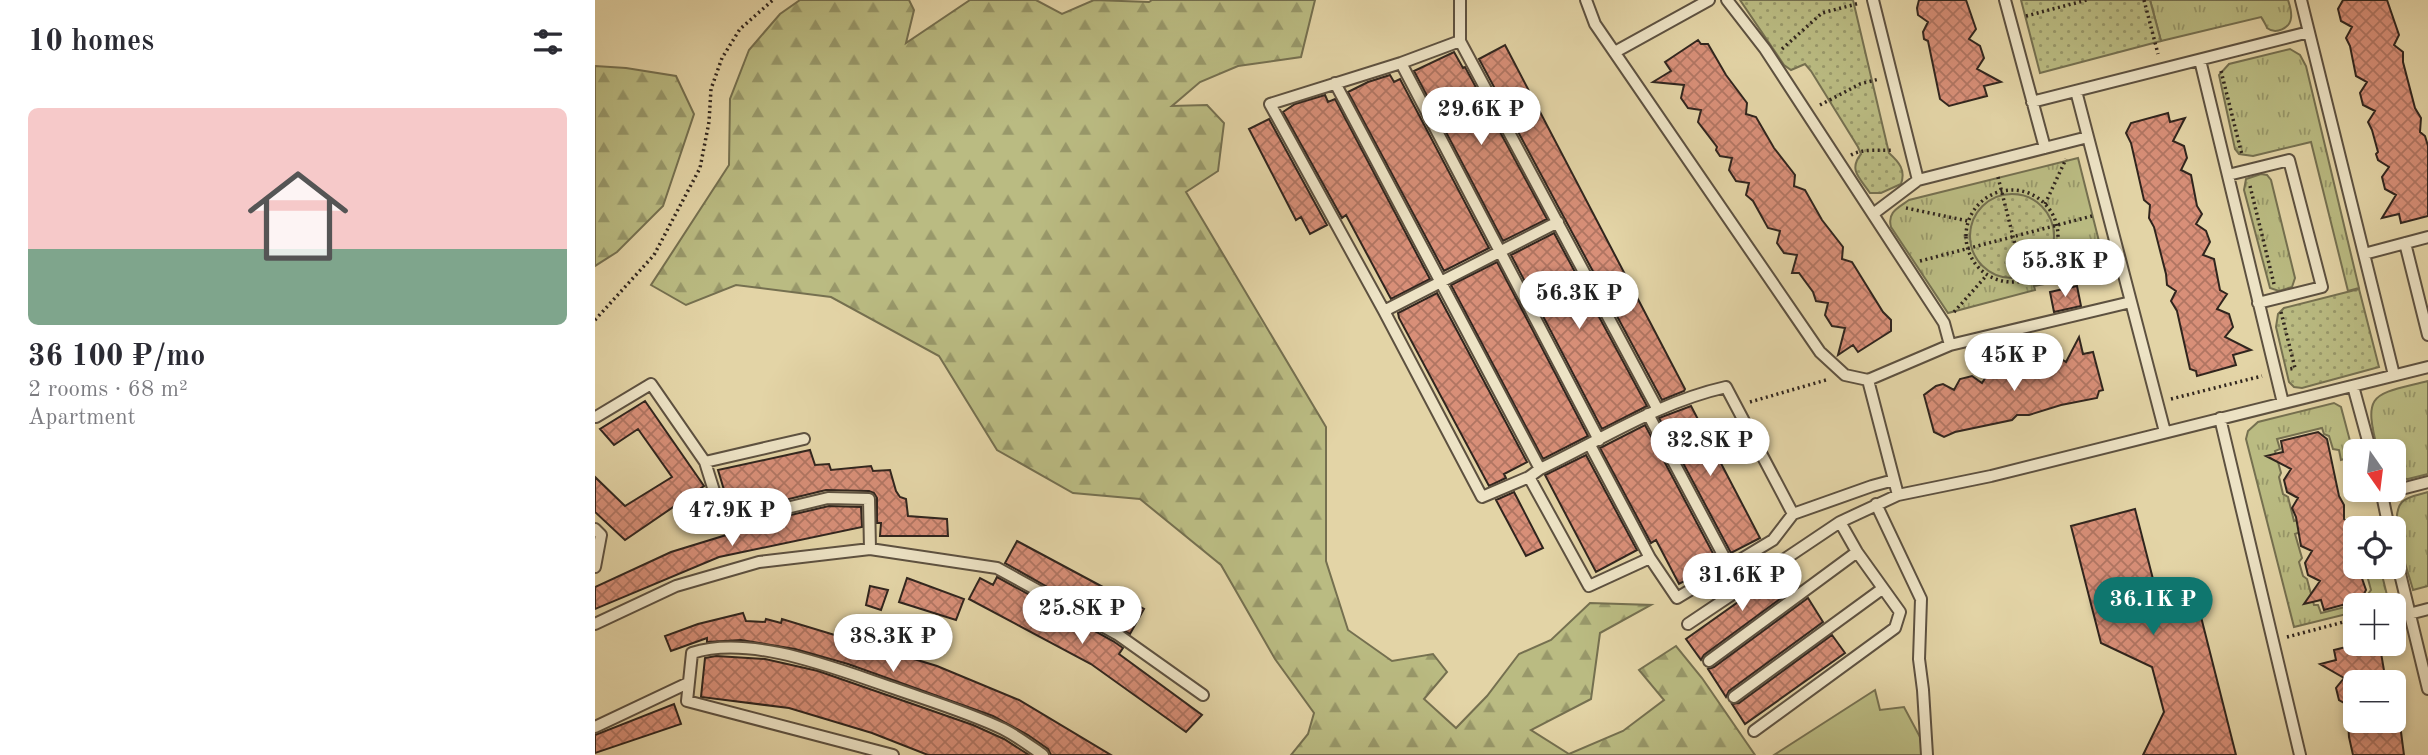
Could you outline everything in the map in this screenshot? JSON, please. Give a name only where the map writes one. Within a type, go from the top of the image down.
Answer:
[{"type":"lane","points":[[1460,0],[1461,41],[1558,222],[1730,568]]},
{"type":"lane","points":[[1586,0],[1595,24],[1820,352],[1845,375],[1868,380],[1950,345],[2131,300]]},
{"type":"lane","points":[[1615,52],[1709,0]]},
{"type":"lane","points":[[1727,0],[1770,57],[1906,264],[1944,323],[1950,345]]},
{"type":"lane","points":[[1873,0],[1918,180]]},
{"type":"lane","points":[[2005,0],[2045,148]]},
{"type":"lane","points":[[2301,0],[2395,375]]},
{"type":"lane","points":[[2032,102],[2309,32]]},
{"type":"lane","points":[[1461,41],[1270,104],[1482,497],[1529,477],[1653,412],[1701,393],[1726,387],[1793,514]]},
{"type":"lane","points":[[2200,60],[2283,403]]},
{"type":"lane","points":[[1401,63],[1499,253],[1650,558],[1677,598],[1773,540],[1793,514],[1872,485],[1894,480]]},
{"type":"lane","points":[[1335,83],[1540,469]]},
{"type":"lane","points":[[2077,91],[2165,432]]},
{"type":"lane","points":[[1873,214],[1918,180],[2088,137]]},
{"type":"lane","points":[[2228,175],[2290,160],[2322,287],[2258,303]]},
{"type":"lane","points":[[1384,311],[1558,222]]},
{"type":"lane","points":[[2364,254],[2428,237]]},
{"type":"lane","points":[[2405,243],[2428,335]]},
{"type":"lane","points":[[1688,624],[1840,522],[1898,495],[1991,475],[2428,367]]},
{"type":"lane","points":[[1868,380],[1898,495]]},
{"type":"lane","points":[[596,417],[651,384],[705,462],[724,523],[828,498],[869,499],[870,550]]},
{"type":"lane","points":[[2353,386],[2367,439]]},
{"type":"lane","points":[[2220,418],[2300,755]]},
{"type":"lane","points":[[705,462],[804,439]]},
{"type":"lane","points":[[1529,477],[1589,586],[1650,558]]},
{"type":"lane","points":[[2406,487],[2428,482]]},
{"type":"lane","points":[[1877,504],[1921,599],[1919,659],[1927,755]]},
{"type":"lane","points":[[1754,731],[1895,628],[1900,612],[1857,552],[1840,522]]},
{"type":"lane","points":[[595,529],[601,535],[595,567]]},
{"type":"lane","points":[[595,624],[676,586],[759,562],[870,550],[997,568],[1117,634],[1203,695]]},
{"type":"lane","points":[[1709,661],[1857,552]]},
{"type":"lane","points":[[2401,579],[2428,689]]},
{"type":"lane","points":[[1734,697],[1882,589]]},
{"type":"lane","points":[[2409,614],[2428,609]]},
{"type":"lane","points":[[893,755],[687,701],[692,653],[708,648],[728,647],[800,657],[956,710],[1005,730],[1043,755]]},
{"type":"lane","points":[[595,727],[688,684]]},
{"type":"path","points":[[595,320],[654,255],[700,168],[709,122],[711,89],[722,58],[740,29],[773,0]]},
{"type":"path","points":[[1770,57],[1790,44],[1822,13],[1873,0]]},
{"type":"path","points":[[2010,20],[2087,0]]},
{"type":"path","points":[[2144,0],[2162,69]]},
{"type":"path","points":[[1806,114],[1860,84],[1892,75]]},
{"type":"path","points":[[2045,204],[2075,140]]},
{"type":"path","points":[[1838,163],[1860,150],[1879,152],[1910,148]]},
{"type":"path","points":[[1994,161],[2024,280]]},
{"type":"path","points":[[2002,191],[2025,193],[2045,204],[2057,226],[2057,242],[2053,255],[2046,266],[2024,280],[2011,282],[1987,275],[1972,260],[1968,249],[1968,221],[1981,202],[2002,191]]},
{"type":"path","points":[[1887,204],[1968,221]]},
{"type":"path","points":[[1906,264],[2108,212]]},
{"type":"path","points":[[2057,242],[2131,300]]},
{"type":"path","points":[[1944,323],[1987,275]]},
{"type":"path","points":[[1737,406],[1845,375]]},
{"type":"path","points":[[2272,641],[2343,622]]},
{"type":"green space","points":[[800,0],[909,0],[914,10],[906,43],[970,0],[1036,0],[1062,14],[1094,0],[1315,0],[1301,57],[1238,66],[1200,82],[1172,106],[1207,105],[1224,123],[1218,171],[1186,192],[1326,427],[1326,561],[1348,630],[1392,661],[1433,654],[1447,672],[1424,699],[1456,728],[1487,696],[1519,654],[1551,640],[1590,603],[1651,605],[1600,633],[1591,699],[1531,730],[1569,754],[1623,731],[1664,700],[1639,670],[1676,646],[1702,678],[1755,755],[1291,755],[1308,734],[1314,713],[1275,659],[1221,565],[1140,499],[1073,493],[997,450],[939,356],[831,297],[736,285],[686,305],[651,285],[729,165],[730,99],[749,50],[780,14]]},
{"type":"green space","points":[[1740,0],[1853,0],[1889,153],[1902,170],[1901,184],[1881,193],[1870,193],[1855,169],[1861,154],[1858,147],[1811,71],[1805,64],[1791,70],[1784,65]]},
{"type":"green space","points":[[2021,0],[2150,0],[2161,41],[2040,73]]},
{"type":"green space","points":[[2150,0],[2288,0],[2291,18],[2288,25],[2278,31],[2267,28],[2261,17],[2161,41]]},
{"type":"green space","points":[[2290,49],[2300,55],[2306,66],[2359,288],[2348,291],[2311,142],[2253,156],[2239,154],[2235,149],[2219,75],[2229,64]]},
{"type":"green space","points":[[595,66],[676,76],[694,114],[663,206],[617,252],[595,266]]},
{"type":"green space","points":[[2078,158],[2107,273],[2086,279],[2082,264],[2048,272],[2050,283],[2034,286],[2035,290],[1948,313],[1891,227],[1892,214],[1909,200]],"holes":[[[2007,195],[2050,219],[2054,232],[2053,245],[1981,265],[1971,242],[1971,232],[1973,222],[1985,206]]]},
{"type":"green space","points":[[2261,174],[2267,175],[2271,180],[2295,278],[2292,287],[2279,291],[2270,288],[2244,190],[2246,179]]},
{"type":"green space","points":[[2012,194],[2028,197],[2047,213],[2054,236],[2051,252],[2035,271],[2012,278],[1996,275],[1977,259],[1970,236],[1973,220],[1989,201]]},
{"type":"green space","points":[[2359,289],[2379,367],[2302,388],[2294,387],[2289,382],[2276,327],[2278,314],[2284,308]]},
{"type":"green space","points":[[2428,381],[2428,474],[2406,479],[2406,439],[2375,439],[2372,406],[2384,393]]},
{"type":"green space","points":[[2334,403],[2341,407],[2349,439],[2343,439],[2343,459],[2339,450],[2333,449],[2329,436],[2324,434],[2322,428],[2277,439],[2280,449],[2275,451],[2283,494],[2288,497],[2294,521],[2298,520],[2301,532],[2295,534],[2302,558],[2299,562],[2314,605],[2318,605],[2321,613],[2343,608],[2343,615],[2294,627],[2246,439],[2248,431],[2258,422]]},
{"type":"green space","points":[[2428,492],[2428,586],[2413,590],[2406,568],[2406,516],[2397,516],[2402,502],[2406,502],[2410,497]]},
{"type":"green space","points":[[2368,579],[2383,579],[2386,593],[2369,593],[2371,590]]},
{"type":"green space","points":[[1875,690],[1880,710],[1904,707],[1920,737],[1923,755],[1774,755]]},
{"type":"building","points":[[1919,0],[1966,0],[1976,29],[1969,39],[1980,46],[1984,58],[1977,69],[2001,82],[1984,86],[1987,96],[1949,106],[1940,99],[1928,41],[1924,39],[1923,32],[1928,22],[1918,15]]},
{"type":"building","points":[[2343,0],[2387,0],[2399,35],[2394,45],[2403,52],[2415,108],[2421,118],[2420,132],[2425,136],[2428,146],[2428,216],[2401,223],[2399,214],[2382,218],[2396,195],[2385,189],[2382,177],[2389,167],[2378,160],[2376,154],[2378,152],[2368,122],[2375,111],[2363,105],[2360,93],[2367,82],[2356,76],[2346,38],[2352,27],[2341,21],[2338,9]]},
{"type":"building","points":[[1698,40],[1701,44],[1708,44],[1747,103],[1746,114],[1756,117],[1774,148],[1795,175],[1794,186],[1805,190],[1822,220],[1843,247],[1842,259],[1852,262],[1883,312],[1891,320],[1891,331],[1858,352],[1853,345],[1838,355],[1845,328],[1832,326],[1825,315],[1828,303],[1816,301],[1813,292],[1799,273],[1792,273],[1797,255],[1784,253],[1777,243],[1780,231],[1768,228],[1753,201],[1746,195],[1749,183],[1736,181],[1729,170],[1732,158],[1720,156],[1717,147],[1698,122],[1701,110],[1688,108],[1681,98],[1684,85],[1653,82],[1671,71],[1665,62]]},
{"type":"building","points":[[1505,45],[1684,391],[1662,400],[1479,59]]},
{"type":"building","points":[[1454,52],[1463,68],[1465,67],[1547,219],[1503,241],[1414,71]]},
{"type":"building","points":[[1390,75],[1394,82],[1400,79],[1489,248],[1444,271],[1348,92]]},
{"type":"building","points":[[1325,95],[1328,102],[1335,99],[1430,279],[1391,299],[1346,215],[1342,218],[1283,112],[1295,104]]},
{"type":"building","points":[[2168,113],[2170,122],[2185,118],[2173,141],[2184,146],[2187,158],[2181,170],[2191,175],[2197,206],[2202,214],[2196,224],[2206,231],[2210,242],[2203,255],[2214,259],[2220,290],[2227,294],[2217,309],[2229,314],[2233,327],[2225,337],[2251,350],[2233,355],[2236,365],[2197,376],[2196,371],[2190,369],[2177,311],[2171,301],[2176,291],[2167,285],[2154,227],[2149,218],[2150,205],[2144,200],[2131,143],[2126,133],[2131,123]]},
{"type":"building","points":[[1269,119],[1327,225],[1310,234],[1301,217],[1296,220],[1249,129]]},
{"type":"building","points":[[1554,233],[1647,406],[1602,429],[1511,255]]},
{"type":"building","points":[[1497,262],[1588,436],[1543,459],[1451,285]]},
{"type":"building","points":[[2077,286],[2081,306],[2054,312],[2050,292]]},
{"type":"building","points":[[1437,293],[1527,462],[1504,474],[1506,478],[1489,486],[1399,318],[1398,313]]},
{"type":"building","points":[[2079,337],[2083,354],[2093,352],[2103,390],[2099,391],[2097,398],[2029,415],[2017,415],[2012,420],[1955,432],[1944,437],[1934,432],[1924,395],[1936,386],[1943,384],[1954,390],[1960,379],[1972,376],[1982,383],[1989,372],[2018,367],[2019,364],[2026,363],[2037,369],[2043,358],[2055,355],[2066,362]]},
{"type":"building","points":[[645,401],[704,486],[625,540],[595,512],[595,477],[625,506],[672,477],[638,429],[614,445],[600,429]]},
{"type":"building","points":[[1691,406],[1760,538],[1731,553],[1659,418]]},
{"type":"building","points":[[1645,425],[1717,561],[1712,563],[1713,566],[1679,584],[1656,540],[1651,543],[1600,448]]},
{"type":"building","points":[[2318,432],[2327,439],[2339,496],[2344,505],[2343,579],[2362,579],[2366,590],[2364,593],[2343,593],[2343,605],[2324,610],[2321,600],[2304,604],[2320,581],[2308,575],[2305,563],[2312,551],[2301,546],[2292,508],[2298,498],[2287,492],[2284,480],[2291,469],[2266,456],[2283,452],[2281,441]]},
{"type":"building","points":[[810,450],[815,465],[829,464],[831,470],[871,466],[873,471],[890,470],[896,491],[900,497],[906,499],[908,516],[947,519],[948,536],[880,536],[877,498],[869,491],[826,490],[731,513],[718,470]]},
{"type":"building","points":[[1586,455],[1637,550],[1596,572],[1545,475]]},
{"type":"building","points":[[1514,492],[1543,548],[1526,556],[1496,500]]},
{"type":"building","points":[[829,506],[861,507],[862,527],[719,557],[595,609],[595,587],[671,552],[736,532],[735,528]]},
{"type":"building","points":[[2135,509],[2163,618],[2199,609],[2236,755],[2143,755],[2164,712],[2152,667],[2101,643],[2071,526]]},
{"type":"building","points":[[1017,541],[1144,609],[1130,634],[1005,563]]},
{"type":"building","points":[[1786,568],[1799,585],[1704,655],[1701,660],[1686,639]]},
{"type":"building","points":[[997,577],[1113,641],[1123,648],[1119,654],[1202,715],[1186,732],[1091,664],[969,599],[980,578],[993,585]]},
{"type":"building","points":[[907,578],[964,599],[956,620],[899,602]]},
{"type":"building","points":[[870,586],[888,590],[881,610],[866,605]]},
{"type":"building","points":[[1808,598],[1823,622],[1729,691],[1726,697],[1708,669]]},
{"type":"building","points":[[743,613],[746,621],[765,622],[766,619],[781,623],[782,619],[937,666],[1019,700],[1111,755],[1051,755],[1048,749],[1028,735],[993,716],[848,664],[795,649],[741,640],[707,642],[707,638],[671,651],[665,636],[698,624]]},
{"type":"building","points":[[1832,635],[1845,653],[1745,724],[1732,704],[1739,703]]},
{"type":"building","points":[[2343,648],[2343,656],[2382,656],[2384,670],[2343,670],[2343,677],[2320,664],[2336,660],[2334,650]]},
{"type":"building","points":[[716,656],[765,659],[818,671],[973,725],[1004,739],[1029,755],[928,755],[872,733],[789,708],[701,697],[705,658]]},
{"type":"building","points":[[2343,679],[2343,702],[2339,700],[2336,688]]},
{"type":"building","points":[[674,704],[681,724],[595,753],[595,735]]},
{"type":"building","points":[[2349,733],[2401,733],[2404,755],[2353,755]]}]
